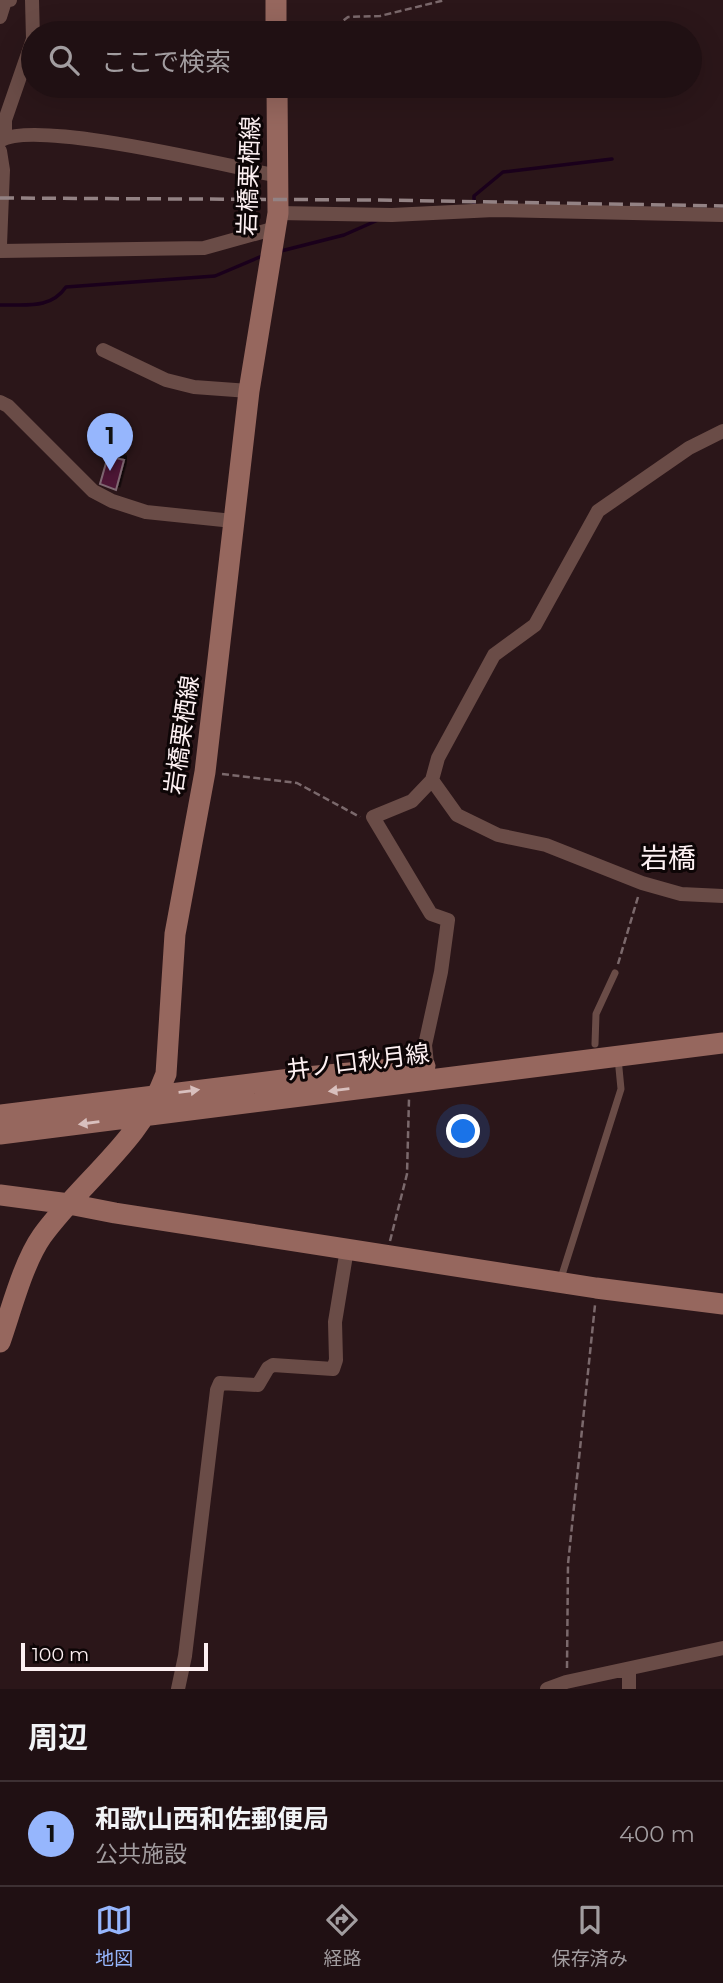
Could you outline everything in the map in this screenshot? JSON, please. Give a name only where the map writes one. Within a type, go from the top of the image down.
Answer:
[{"type":"main road","points":[[276,0],[276,21]]},
{"type":"main road","name":"岩橋栗栖線","points":[[0,1342],[40,1238],[135,1131],[158,1095],[166,1074],[175,934],[205,772],[249,391],[277,221],[277,98]]},
{"type":"main road","name":"井ノ口秋月線","points":[[0,1135],[421,1075],[594,1044],[723,1028]]},
{"type":"main road","name":"井ノ口秋月線","points":[[0,1115],[306,1077],[421,1075],[618,1056],[723,1042]]},
{"type":"main road","points":[[0,1195],[596,1288],[723,1304]]},
{"type":"street","points":[[0,17],[5,1],[10,0]]},
{"type":"street","points":[[32,0],[33,21]]},
{"type":"street","points":[[0,245],[2,143],[5,120],[21,73]]},
{"type":"street","points":[[2,143],[45,133],[117,144],[279,176]]},
{"type":"street","points":[[0,251],[204,248],[277,221],[392,215],[494,210],[723,215]]},
{"type":"street","points":[[103,350],[166,380],[194,387],[249,391]]},
{"type":"street","points":[[0,402],[8,406],[93,491],[112,501],[146,512],[233,521]]},
{"type":"street","points":[[421,1075],[441,972],[447,920],[431,914],[373,817],[412,801],[432,780],[438,758],[494,655],[535,625],[598,511],[689,448],[723,431]]},
{"type":"street","points":[[432,780],[457,816],[498,835],[546,845],[642,883],[681,894],[723,896]]},
{"type":"street","points":[[178,1689],[185,1656],[217,1390],[220,1383],[258,1385],[268,1368],[273,1365],[333,1369],[336,1360],[335,1322],[346,1249]]},
{"type":"street","points":[[547,1689],[566,1682],[723,1648]]},
{"type":"street","points":[[629,1668],[629,1689]]},
{"type":"lane","points":[[594,1044],[596,1014],[615,973]]},
{"type":"lane","points":[[560,1282],[621,1089],[618,1056]]},
{"type":"path","points":[[343,21],[348,17],[380,16],[445,0]]},
{"type":"path","points":[[205,772],[297,783],[357,817],[373,817]]},
{"type":"path","points":[[615,973],[642,883]]},
{"type":"path","points":[[387,1256],[407,1174],[421,1075]]},
{"type":"path","points":[[566,1682],[568,1564],[596,1288]]},
{"type":"building","points":[[108,456],[124,460],[116,490],[100,484]]},
{"type":"waterway","points":[[474,208],[474,196],[503,172],[612,159]]},
{"type":"waterway","points":[[281,251],[344,235],[378,220]]},
{"type":"waterway","points":[[0,305],[45,303],[66,287],[215,276],[262,256]]},
{"type":"railway","points":[[0,198],[380,200],[723,206]]},
{"type":"place","name":"和歌山西和佐郵便局","points":[[110,471]]},
{"type":"district","name":"岩橋","points":[[668,858]]}]
